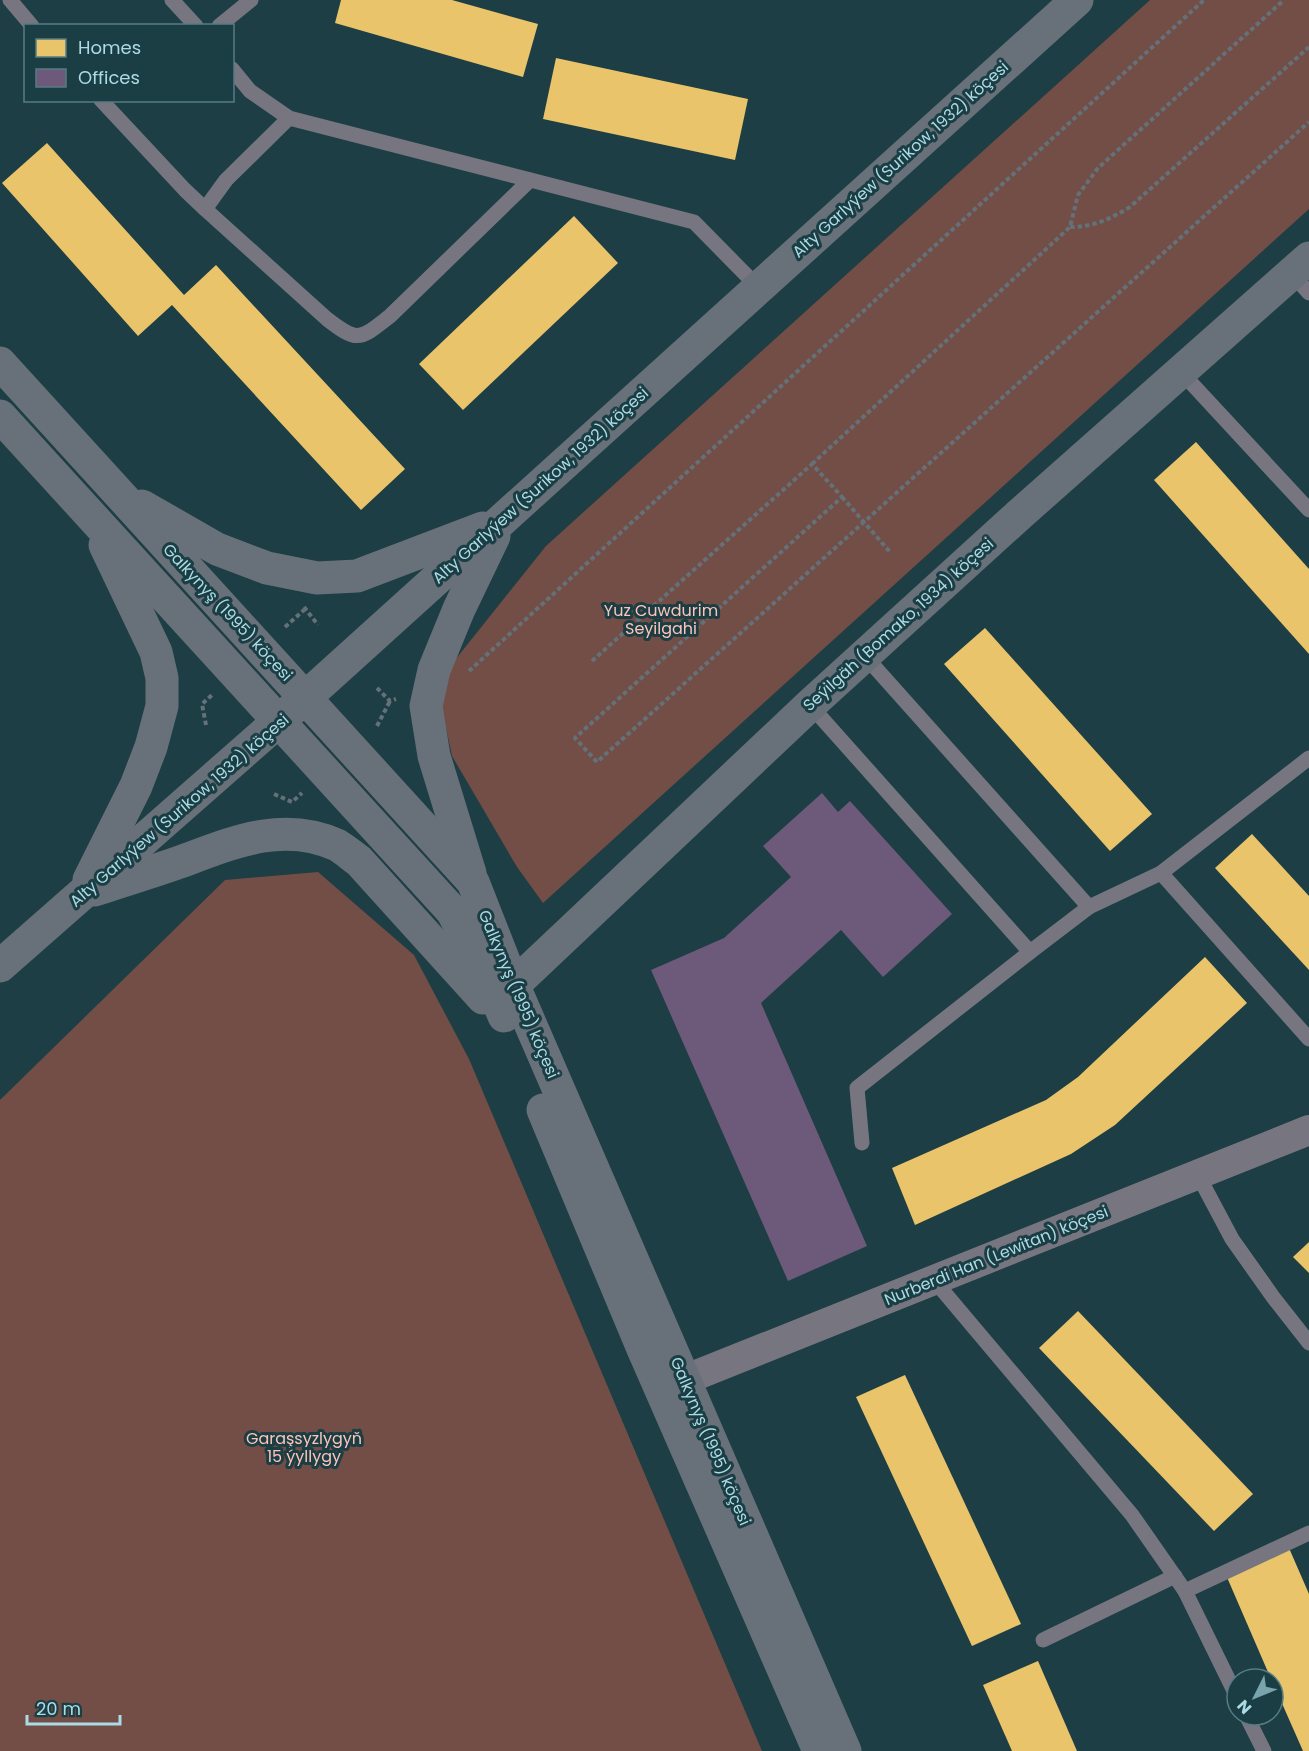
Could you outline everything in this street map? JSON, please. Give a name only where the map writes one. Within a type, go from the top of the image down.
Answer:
[{"type":"street","name":"Alty Garlyýew (Surikow, 1932) köçesi","points":[[0,966],[306,698],[1077,0]]},
{"type":"street","name":"Seýilgäh (Bomako, 1934) köçesi","points":[[506,1003],[864,655],[1181,372],[1303,275]]},
{"type":"street","name":"Galkynyş (1995) köçesi","points":[[0,363],[473,882],[506,1003],[648,1360],[819,1751]]},
{"type":"street","name":"Galkynyş (1995) köçesi","points":[[0,416],[452,911],[506,1003],[684,1380],[845,1751]]},
{"type":"street","points":[[116,491],[217,549],[267,568],[317,578],[357,576],[501,521]]},
{"type":"street","points":[[82,894],[136,786],[152,747],[162,706],[162,678],[156,652],[90,513]]},
{"type":"street","points":[[473,882],[434,756],[426,706],[434,670],[459,609],[501,521]]},
{"type":"street","points":[[82,894],[223,845],[263,834],[289,833],[315,838],[337,845],[359,861],[506,1003]]},
{"type":"street","name":"Nurberdi Han (Lewitan) köçesi","points":[[684,1380],[1309,1130]]},
{"type":"lane","points":[[10,0],[30,24]]},
{"type":"lane","points":[[172,0],[194,24]]},
{"type":"lane","points":[[221,24],[251,0]]},
{"type":"lane","points":[[234,71],[250,91],[289,118],[694,222],[758,287]]},
{"type":"lane","points":[[102,102],[185,190],[346,334],[358,336],[370,331],[390,316],[530,180]]},
{"type":"lane","points":[[205,208],[226,180],[289,118]]},
{"type":"lane","points":[[1181,372],[1309,510]]},
{"type":"lane","points":[[864,655],[1089,907]]},
{"type":"lane","points":[[810,705],[1030,952]]},
{"type":"lane","points":[[862,1143],[856,1088],[1089,907],[1161,873],[1309,758]]},
{"type":"lane","points":[[1161,873],[1309,1039]]},
{"type":"lane","points":[[1198,1175],[1232,1239],[1309,1343]]},
{"type":"lane","points":[[933,1279],[1132,1515],[1185,1591],[1225,1673]]},
{"type":"lane","points":[[1185,1591],[1309,1533]]},
{"type":"lane","points":[[1043,1640],[1175,1576]]},
{"type":"lane","points":[[1252,1727],[1264,1751]]},
{"type":"path","points":[[467,673],[1204,0]]},
{"type":"path","points":[[592,661],[812,464],[1070,226],[1078,195],[1098,168],[1284,0]]},
{"type":"path","points":[[1070,226],[1085,227],[1098,224],[1130,207],[1309,47]]},
{"type":"path","points":[[842,497],[575,738],[597,762],[1309,122]]},
{"type":"path","points":[[812,464],[890,552]]},
{"type":"path","points":[[285,627],[304,610]]},
{"type":"path","points":[[377,688],[390,701]]},
{"type":"path","points":[[206,725],[202,704],[217,691]]},
{"type":"path","points":[[377,726],[390,701],[406,697]]},
{"type":"path","points":[[274,794],[292,802],[305,790]]},
{"type":"green space","name":"Yuz Cuwdurim Seyilgahi","points":[[1150,0],[1309,0],[1309,209],[543,903],[517,867],[452,756],[440,699],[443,675],[546,546]]},
{"type":"green space","name":"Garaşsyzlygyň 15 ýyllygy","points":[[318,872],[414,955],[469,1059],[762,1751],[0,1751],[0,1100],[225,880]]},
{"type":"building: Homes","points":[[341,0],[452,0],[538,24],[523,77],[335,23]]},
{"type":"building: Homes","points":[[556,58],[748,99],[735,160],[543,119]]},
{"type":"building: Homes","points":[[47,143],[184,295],[216,265],[405,469],[361,510],[172,305],[138,336],[2,183]]},
{"type":"building: Homes","points":[[574,216],[618,263],[463,410],[419,364]]},
{"type":"building: Homes","points":[[1196,442],[1309,569],[1309,654],[1154,480]]},
{"type":"building: Homes","points":[[985,628],[1152,814],[1110,851],[944,664]]},
{"type":"building: Homes","points":[[1252,834],[1309,896],[1309,970],[1215,868]]},
{"type":"building: Homes","points":[[1205,957],[1247,1003],[1115,1125],[1071,1154],[915,1225],[892,1168],[1046,1100],[1078,1077]]},
{"type":"building: Homes","points":[[1309,1242],[1309,1273],[1293,1257]]},
{"type":"building: Homes","points":[[1078,1311],[1253,1494],[1214,1531],[1039,1348]]},
{"type":"building: Homes","points":[[905,1375],[1021,1624],[972,1646],[856,1397]]},
{"type":"building: Homes","points":[[1289,1548],[1309,1594],[1309,1751],[1303,1751],[1285,1710],[1285,1667],[1266,1667],[1226,1575]]},
{"type":"building: Homes","points":[[1038,1661],[1077,1751],[1012,1751],[983,1685]]},
{"type":"building: Offices","points":[[822,793],[838,812],[850,801],[952,914],[883,977],[841,930],[761,1003],[867,1246],[788,1281],[651,970],[724,938],[791,877],[763,846]]}]
